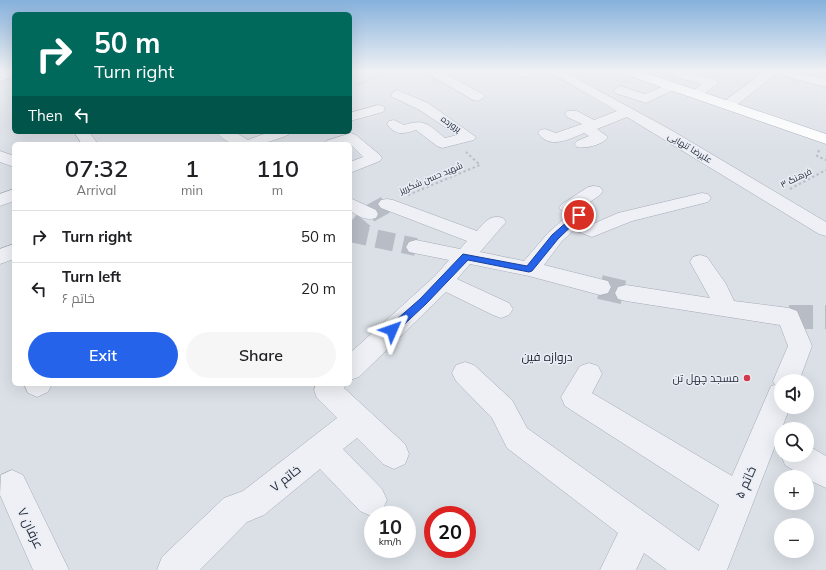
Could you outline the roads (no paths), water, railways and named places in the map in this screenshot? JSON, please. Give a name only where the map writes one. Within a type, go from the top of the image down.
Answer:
[{"type":"main road","points":[[703,97],[826,139]]},
{"type":"street","name":"پرورده","points":[[394,124],[402,130],[418,125],[442,143],[469,137],[429,103],[406,97]]},
{"type":"street","name":"علیرضا تنهایی","points":[[602,97],[666,133],[826,230]]},
{"type":"street","points":[[639,97],[646,99],[651,97]]},
{"type":"street","points":[[728,105],[739,97]]},
{"type":"street","points":[[352,116],[378,109]]},
{"type":"street","points":[[545,132],[555,139],[628,112]]},
{"type":"street","points":[[572,114],[601,136],[582,144]]},
{"type":"street","points":[[227,134],[241,142]]},
{"type":"street","points":[[255,142],[276,134]]},
{"type":"street","points":[[338,142],[351,138],[374,158],[352,167]]},
{"type":"street","points":[[0,156],[12,161]]},
{"type":"street","points":[[529,269],[555,237],[579,215],[568,208],[594,191]]},
{"type":"street","points":[[0,201],[12,195]]},
{"type":"street","points":[[572,221],[592,232],[625,217],[702,198]]},
{"type":"street","points":[[352,204],[369,214]]},
{"type":"street","points":[[387,204],[473,248],[529,269],[600,286]]},
{"type":"street","points":[[352,366],[443,281],[496,222]]},
{"type":"street","points":[[416,247],[473,248]]},
{"type":"street","points":[[0,257],[12,252]]},
{"type":"street","points":[[700,262],[718,290],[725,309]]},
{"type":"street","points":[[443,281],[501,309]]},
{"type":"street","points":[[626,293],[725,309],[789,316],[800,346],[789,374]]},
{"type":"street","points":[[465,373],[502,408],[517,438],[696,570]]},
{"type":"street","points":[[589,374],[575,397],[738,498]]},
{"type":"street","points":[[331,386],[327,390],[394,454]]},
{"type":"street","name":"خاتم ۵","points":[[708,570],[738,498],[773,442],[778,414]]},
{"type":"street","name":"خاتم ۷","points":[[175,570],[236,510],[253,504],[322,450],[358,419]]},
{"type":"street","points":[[322,450],[372,500]]},
{"type":"street","points":[[808,462],[826,473]]},
{"type":"street","name":"عرفان ۷","points":[[12,486],[51,570]]},
{"type":"street","points":[[618,570],[638,528]]},
{"type":"tunnel","points":[[352,234],[369,214],[387,204]]},
{"type":"tunnel","points":[[352,234],[416,247]]},
{"type":"tunnel","points":[[600,287],[626,293]]},
{"type":"tunnel","points":[[789,317],[826,317]]},
{"type":"place","name":"مسجد چهل تن","points":[[747,378]]},
{"type":"district","name":"دروازه فین","points":[[547,357]]}]
